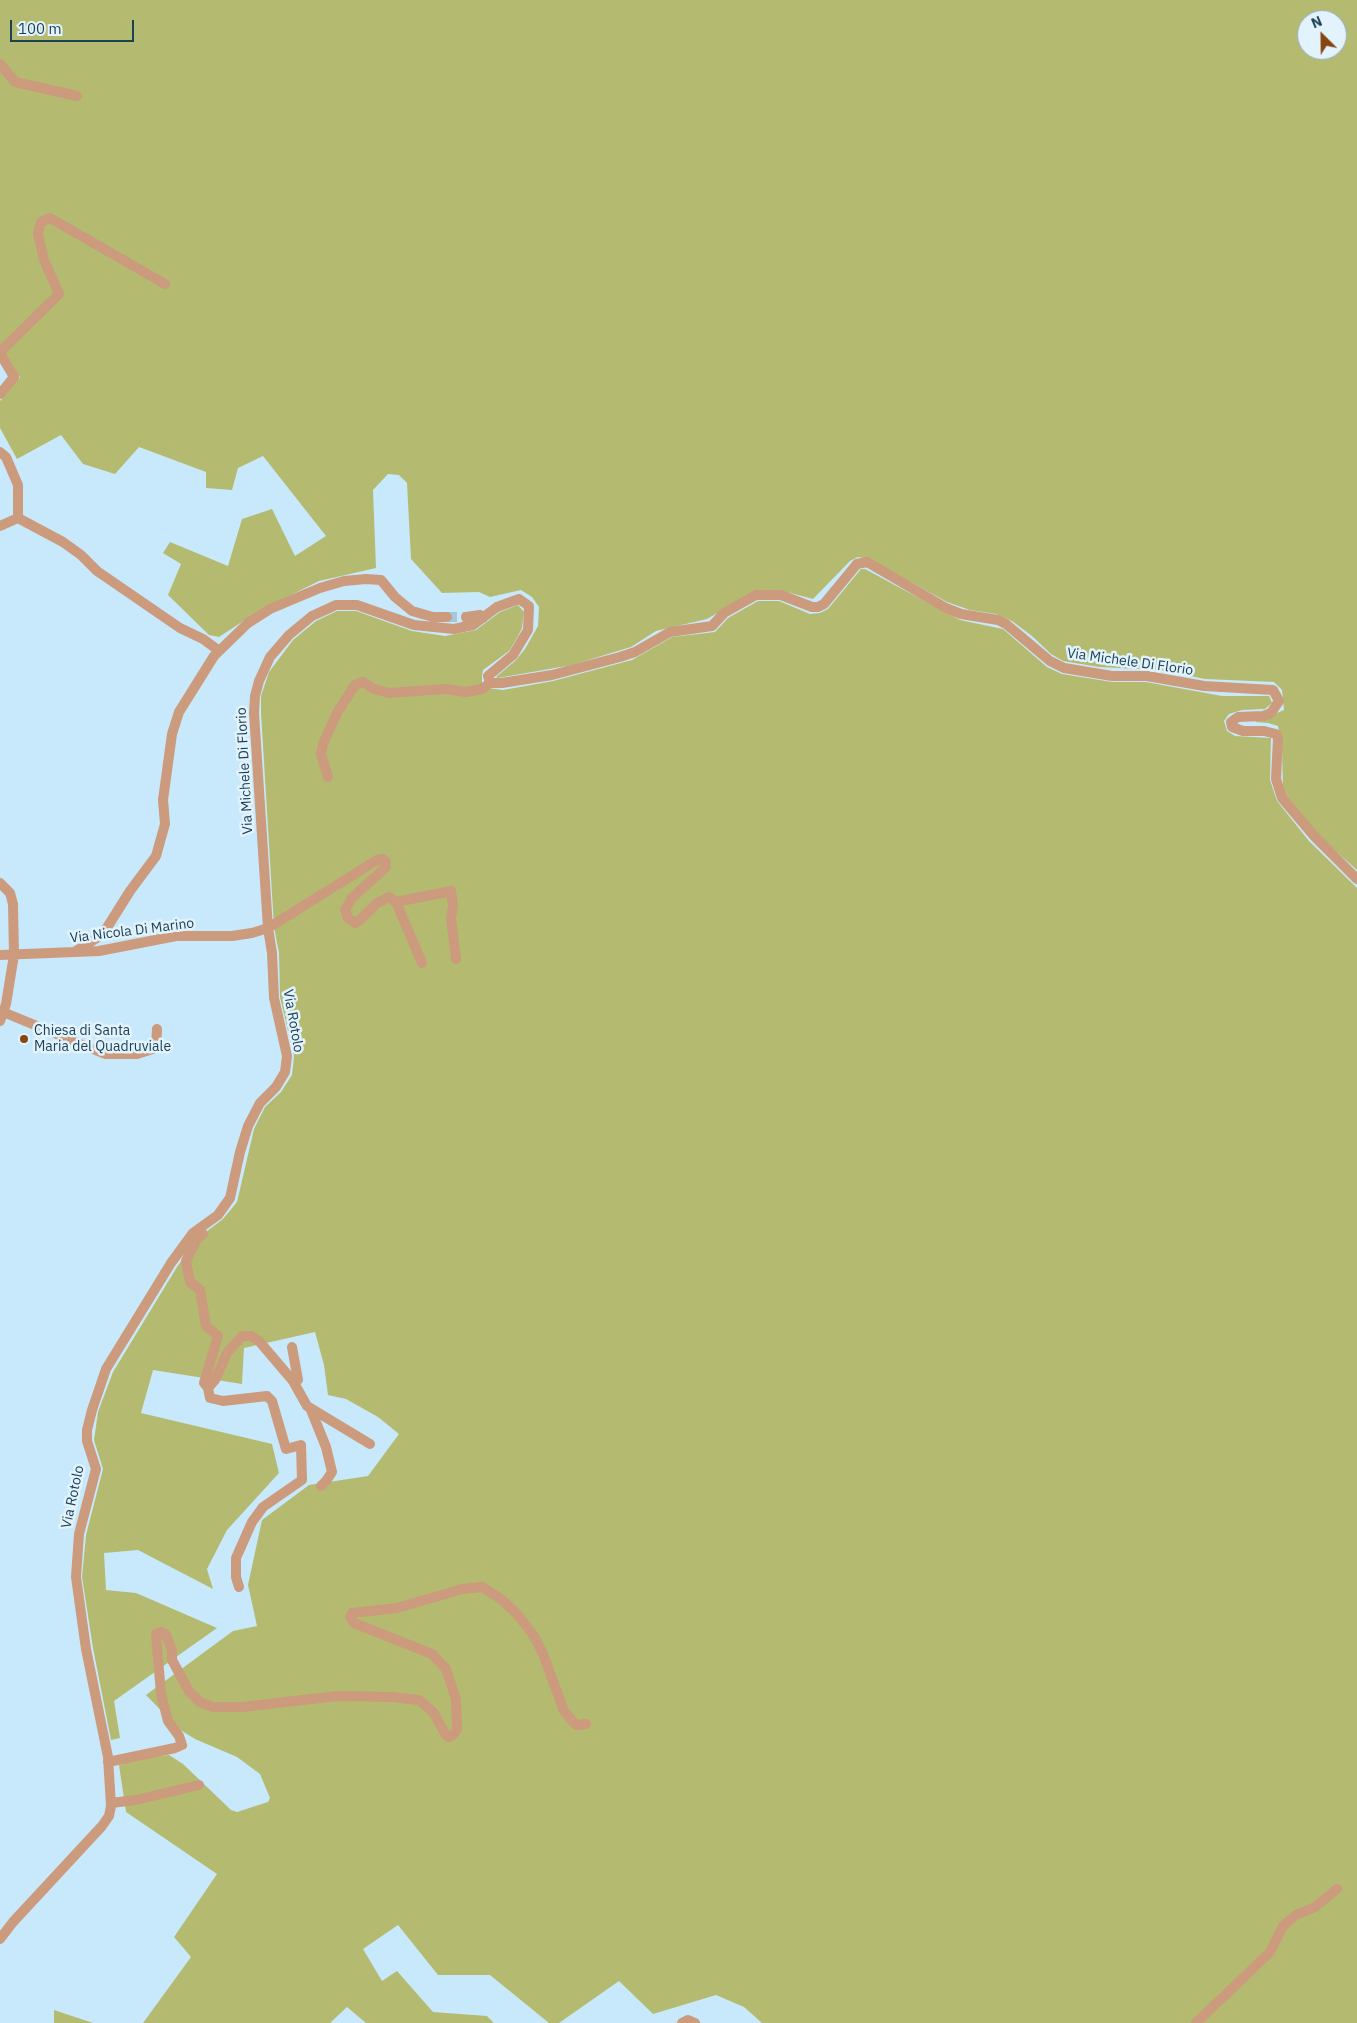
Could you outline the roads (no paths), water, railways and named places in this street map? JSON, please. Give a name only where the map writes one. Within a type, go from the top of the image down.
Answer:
[{"type":"street","points":[[0,64],[15,82],[77,96]]},
{"type":"street","points":[[0,394],[14,377],[0,352],[42,313],[59,294],[44,260],[38,234],[41,222],[50,218],[165,284]]},
{"type":"street","points":[[0,452],[6,458],[18,485],[18,518]]},
{"type":"street","points":[[0,526],[18,518]]},
{"type":"street","points":[[18,518],[63,542],[81,555],[97,571],[180,628],[203,639],[218,650]]},
{"type":"street","name":"Via Michele Di Florio","points":[[268,928],[254,713],[259,681],[270,658],[289,635],[312,616],[336,605],[357,605],[414,625],[437,629],[465,627],[483,618],[497,607],[513,600],[525,602],[530,612],[528,630],[523,641],[513,655],[489,674],[488,680],[490,683],[502,683],[552,675],[630,654],[670,632],[712,626],[724,613],[756,595],[781,595],[812,608],[818,607],[824,604],[857,564],[867,562],[946,608],[961,614],[998,620],[1006,624],[1050,662],[1064,668],[1112,676],[1147,676],[1174,682],[1223,688],[1274,690],[1279,701],[1272,713],[1263,716],[1238,717],[1231,722],[1232,727],[1243,731],[1264,731],[1276,734],[1278,738],[1276,779],[1282,798],[1307,829],[1357,879]]},
{"type":"street","points":[[73,952],[103,934],[130,891],[156,856],[165,824],[163,800],[172,734],[179,712],[218,650],[248,623],[270,609],[320,588],[344,581],[381,580],[395,597],[412,611],[433,617],[447,616]]},
{"type":"street","points":[[466,617],[480,615],[483,618]]},
{"type":"street","points":[[328,777],[321,754],[323,744],[337,713],[355,685],[363,682],[374,689],[389,693],[445,689],[466,692],[482,689],[490,683]]},
{"type":"street","name":"Via Nicola Di Marino","points":[[0,955],[99,951],[176,936],[232,936],[268,928],[377,860],[383,859],[386,862],[386,868],[352,898],[345,910],[346,914],[355,923],[365,918],[383,900],[389,897],[396,902]]},
{"type":"street","points":[[0,884],[10,893],[13,904],[14,955],[2,1016],[105,1054],[137,1054],[156,1048],[157,1029]]},
{"type":"street","points":[[422,963],[396,902],[452,891],[453,906],[451,918],[456,959]]},
{"type":"street","name":"Via Rotolo","points":[[0,1939],[109,1816],[111,1803],[108,1762],[86,1649],[76,1577],[79,1534],[96,1469],[87,1441],[87,1430],[106,1369],[144,1306],[194,1233],[218,1215],[230,1198],[248,1126],[260,1103],[276,1087],[286,1072],[287,1056],[274,998],[272,953],[268,928]]},
{"type":"street","points":[[212,1219],[211,1226],[197,1239],[186,1261],[190,1282],[200,1290],[206,1326],[218,1336],[204,1383],[208,1388],[210,1398],[224,1401],[267,1396],[272,1401],[286,1449],[301,1445],[304,1473],[302,1480],[263,1507],[252,1522],[236,1558],[236,1577],[239,1588]]},
{"type":"street","points":[[208,1388],[215,1380],[227,1353],[242,1336],[251,1336],[259,1341],[293,1381],[307,1406],[370,1444]]},
{"type":"street","points":[[292,1347],[298,1380],[293,1381]]},
{"type":"street","points":[[311,1409],[326,1447],[332,1472],[326,1482],[320,1486]]},
{"type":"street","points":[[108,1762],[182,1745],[179,1736],[168,1721],[161,1694],[156,1634],[162,1632],[166,1635],[172,1650],[172,1660],[189,1690],[200,1702],[213,1707],[242,1706],[338,1696],[419,1700],[433,1712],[446,1735],[449,1737],[453,1736],[457,1729],[456,1699],[446,1669],[432,1654],[354,1623],[350,1617],[352,1613],[397,1608],[462,1589],[482,1588],[501,1599],[517,1614],[534,1636],[564,1711],[576,1725],[586,1724]]},
{"type":"street","points":[[111,1803],[136,1800],[199,1785]]},
{"type":"street","points":[[1196,2023],[1270,1952],[1283,1926],[1296,1915],[1315,1907],[1337,1889]]},
{"type":"street","points":[[682,2023],[688,2020],[695,2023]]},
{"type":"tunnel","points":[[447,617],[466,617]]},
{"type":"place","name":"Chiesa di Santa Maria del Quadruviale","points":[[24,1039]]}]
